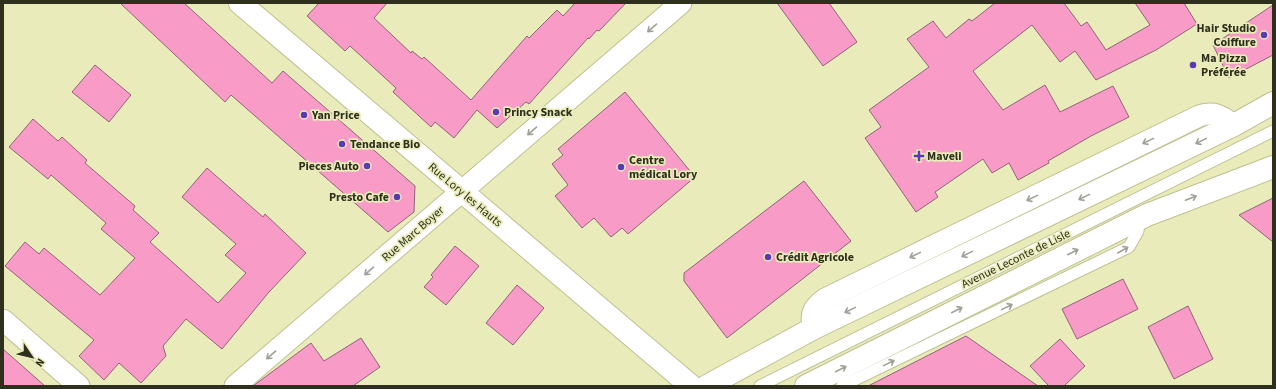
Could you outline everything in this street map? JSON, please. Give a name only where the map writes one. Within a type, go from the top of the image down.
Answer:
[{"type":"main road","name":"Rue Lory les Hauts","points":[[240,3],[691,386]]},
{"type":"main road","points":[[708,386],[814,328],[1234,125],[1273,103]]},
{"type":"main road","name":"Avenue Leconte de Lisle","points":[[806,386],[1139,219],[1273,167]]},
{"type":"main road","points":[[655,356],[666,373],[669,386]]},
{"type":"street","name":"Rue Marc Boyer","points":[[235,386],[681,3]]},
{"type":"street","points":[[3,320],[79,386]]},
{"type":"lane","name":"Avenue Leconte de Lisle","points":[[760,386],[1273,131]]},
{"type":"lane","points":[[842,386],[1129,247],[1138,231],[1139,219]]},
{"type":"building","points":[[120,3],[184,3],[272,83],[283,71],[415,186],[414,212],[388,232],[231,95],[225,102]]},
{"type":"building","points":[[319,3],[387,3],[374,18],[411,53],[412,51],[422,59],[424,57],[471,100],[527,36],[529,38],[557,10],[563,16],[575,3],[626,3],[599,31],[597,30],[589,39],[588,38],[529,104],[526,102],[497,128],[477,110],[454,138],[435,122],[431,127],[393,92],[396,88],[350,46],[345,51],[307,16]]},
{"type":"building","points":[[777,3],[829,3],[857,42],[823,66]]},
{"type":"building","points":[[995,3],[1064,3],[1081,26],[1087,22],[1106,50],[1150,25],[1135,3],[1184,3],[1197,24],[1156,50],[1096,80],[1075,51],[1060,62],[1032,25],[973,71],[1003,110],[1045,85],[1060,112],[1113,86],[1129,117],[1091,136],[1048,161],[1049,163],[1018,180],[1009,163],[992,173],[983,159],[935,192],[938,197],[916,212],[865,138],[881,127],[869,110],[929,67],[907,39],[933,21],[946,38],[969,19],[972,21]]},
{"type":"building","points":[[1273,5],[1273,55],[1229,78],[1213,45]]},
{"type":"building","points":[[95,65],[131,95],[109,122],[72,92]]},
{"type":"building","name":"Centre médical Lory","points":[[625,92],[695,177],[628,234],[622,228],[611,237],[594,218],[582,228],[555,196],[568,185],[552,164],[563,155],[558,149]]},
{"type":"building","points":[[33,119],[58,141],[62,137],[87,160],[85,163],[135,206],[133,210],[159,233],[150,242],[218,303],[246,273],[225,255],[236,244],[182,197],[207,168],[263,217],[265,214],[306,253],[269,292],[222,349],[186,319],[163,346],[166,356],[141,383],[119,363],[104,380],[79,356],[94,340],[5,266],[25,242],[39,254],[44,248],[100,295],[135,258],[101,229],[106,223],[51,175],[48,179],[9,147]]},
{"type":"building","points":[[804,181],[851,241],[727,338],[684,281],[684,273]]},
{"type":"building","points":[[1273,198],[1273,242],[1239,215]]},
{"type":"building","points":[[455,246],[479,266],[446,305],[424,287],[433,277],[431,275]]},
{"type":"building","points":[[1123,279],[1138,309],[1077,339],[1062,309]]},
{"type":"building","points":[[517,285],[544,308],[513,345],[486,323]]},
{"type":"building","points":[[1188,306],[1213,359],[1174,379],[1148,327]]},
{"type":"building","points":[[966,336],[1038,386],[868,386]]},
{"type":"building","points":[[361,338],[380,367],[353,386],[253,386],[311,343],[324,361]]},
{"type":"building","points":[[1060,339],[1085,366],[1064,386],[1049,386],[1030,366]]},
{"type":"building","points":[[3,349],[45,386],[3,386]]},
{"type":"place","name":"Hair Studio Coiffure","points":[[1264,35]]},
{"type":"place","name":"Ma Pizza Préférée","points":[[1193,65]]},
{"type":"place","name":"Princy Snack","points":[[496,112]]},
{"type":"place","name":"Yan Price","points":[[304,115]]},
{"type":"place","name":"Tendance Bio","points":[[342,144]]},
{"type":"place","name":"Maveli","points":[[919,156]]},
{"type":"place","name":"Pieces Auto","points":[[367,166]]},
{"type":"place","name":"Centre médical Lory","points":[[621,167]]},
{"type":"place","name":"Presto Cafe","points":[[397,197]]},
{"type":"place","name":"Crédit Agricole","points":[[768,257]]}]
